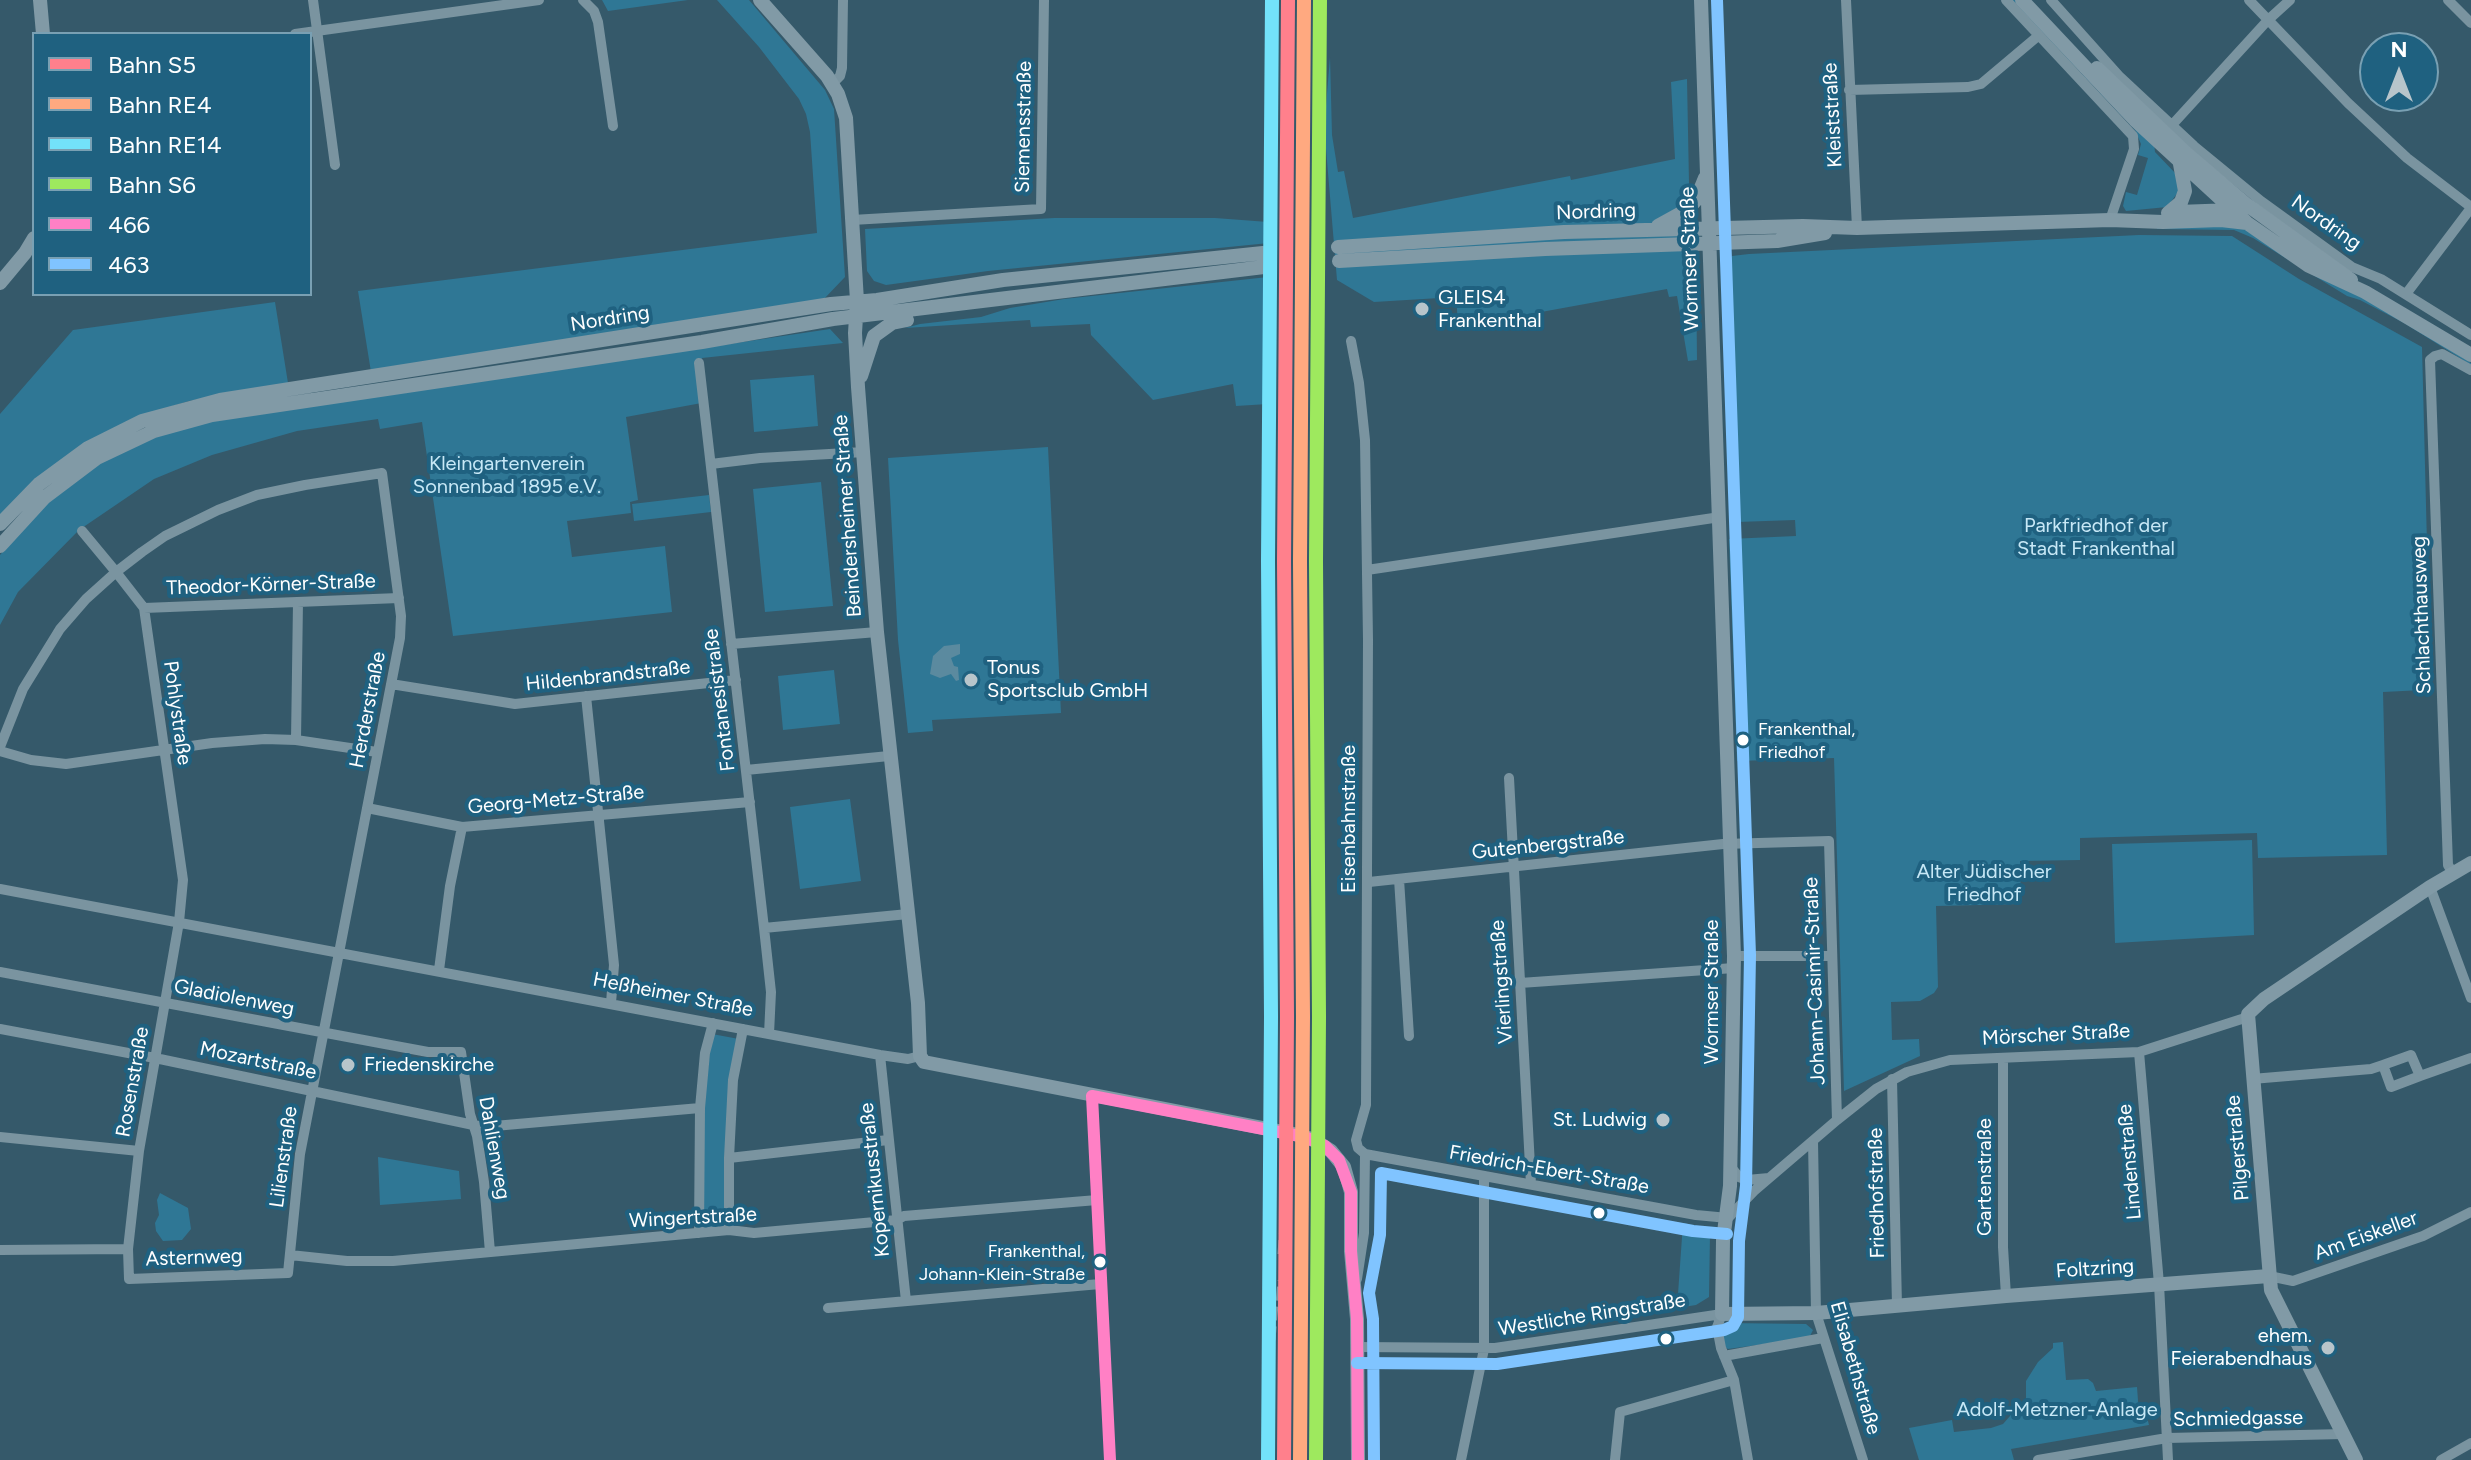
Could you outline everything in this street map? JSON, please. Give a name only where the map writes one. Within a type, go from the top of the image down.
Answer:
[{"type":"main road","points":[[40,0],[43,32]]},
{"type":"main road","name":"Beindersheimer Straße","points":[[760,0],[832,84],[846,118],[858,387],[877,632],[920,1021],[920,1056]]},
{"type":"main road","name":"Wormser Straße","points":[[1701,0],[1734,962],[1730,1165],[1728,1218],[1723,1240],[1722,1314]]},
{"type":"main road","points":[[2022,0],[2090,75],[2162,131]]},
{"type":"main road","points":[[2035,0],[2097,69],[2162,131],[2180,163],[2231,210]]},
{"type":"main road","name":"Nordring","points":[[2162,131],[2252,218]]},
{"type":"main road","points":[[2168,213],[2181,202],[2185,191],[2180,163]]},
{"type":"main road","points":[[1646,230],[1672,220],[1687,210],[1696,200],[1707,171]]},
{"type":"main road","name":"Nordring","points":[[2127,220],[2168,213],[2231,210],[2252,218],[2333,266],[2365,292],[2471,355]]},
{"type":"main road","name":"Nordring","points":[[1709,236],[1646,230],[1564,232],[1338,254],[1545,249],[1709,236],[1803,226],[1857,228],[2252,218]]},
{"type":"main road","points":[[0,283],[32,241]]},
{"type":"main road","name":"Nordring","points":[[0,524],[39,484],[88,448],[142,421],[191,406],[721,321],[856,309],[1015,296],[1264,260],[1003,280],[856,309],[239,410],[182,422],[134,439],[71,475],[44,498],[0,546]]},
{"type":"main road","name":"Nordring","points":[[858,387],[870,345],[881,328],[1015,296]]},
{"type":"main road","name":"Mörscher Straße","points":[[2248,1017],[2253,1007],[2430,887],[2471,863]]},
{"type":"main road","name":"Pilgerstraße","points":[[2248,1017],[2269,1276]]},
{"type":"main road","name":"Heßheimer Straße","points":[[920,1056],[924,1062],[1299,1135],[1331,1151]]},
{"type":"main road","name":"Eisenbahnstraße","points":[[1331,1151],[1344,1167],[1351,1192],[1358,1460]]},
{"type":"main road","points":[[2269,1276],[2271,1290],[2356,1460]]},
{"type":"main road","name":"Foltzring","points":[[1722,1314],[1816,1313],[2269,1276]]},
{"type":"street","points":[[313,0],[335,165]]},
{"type":"street","points":[[310,32],[539,0]]},
{"type":"street","points":[[583,0],[594,11],[598,22],[613,126]]},
{"type":"street","points":[[832,84],[840,76],[842,68],[843,0]]},
{"type":"street","name":"Siemensstraße","points":[[852,220],[1041,209],[1044,0]]},
{"type":"street","name":"Kleiststraße","points":[[1846,0],[1857,228]]},
{"type":"street","points":[[2006,0],[2130,132],[2134,149],[2110,220]]},
{"type":"street","points":[[2051,0],[2120,77],[2162,131],[2290,0]]},
{"type":"street","points":[[2249,0],[2397,149],[2471,208],[2406,294]]},
{"type":"street","points":[[2448,0],[2471,23]]},
{"type":"street","points":[[1849,90],[1968,87],[1981,84],[2038,36]]},
{"type":"street","name":"Nordring","points":[[2162,131],[2212,161],[2297,229],[2352,267],[2406,294],[2471,335]]},
{"type":"street","name":"Eisenbahnstraße","points":[[1351,341],[1365,440],[1369,882],[1366,1105],[1356,1140],[1358,1148],[1365,1154],[1364,1233],[1353,1293]]},
{"type":"street","name":"Schlachthausweg","points":[[2453,873],[2448,865],[2430,360],[2435,356],[2448,355],[2471,370]]},
{"type":"street","name":"Fontanesistraße","points":[[699,363],[771,992],[769,1034]]},
{"type":"street","points":[[711,464],[864,452]]},
{"type":"street","name":"Herderstraße","points":[[116,572],[165,536],[257,495],[382,473],[399,598],[400,638],[339,952]]},
{"type":"street","points":[[1367,570],[1720,517]]},
{"type":"street","name":"Pohlystraße","points":[[82,531],[144,608],[183,880],[179,922]]},
{"type":"street","points":[[116,572],[86,599],[43,654],[23,689],[0,749],[31,760],[66,764],[241,740],[296,740],[377,752]]},
{"type":"street","name":"Theodor-Körner-Straße","points":[[144,608],[399,598]]},
{"type":"street","points":[[296,740],[298,602]]},
{"type":"street","points":[[731,644],[877,632]]},
{"type":"street","name":"Hildenbrandstraße","points":[[391,684],[515,704],[736,680]]},
{"type":"street","points":[[586,696],[614,965],[611,1003]]},
{"type":"street","points":[[746,770],[889,756]]},
{"type":"street","name":"Vierlingstraße","points":[[1509,778],[1531,1184]]},
{"type":"street","name":"Georg-Metz-Straße","points":[[367,808],[462,827],[750,802]]},
{"type":"street","points":[[439,970],[450,886],[462,827]]},
{"type":"street","name":"Gutenbergstraße","points":[[1369,882],[1731,843],[1829,841]]},
{"type":"street","name":"Johann-Casimir-Straße","points":[[1829,841],[1837,1120]]},
{"type":"street","points":[[1399,879],[1409,1036]]},
{"type":"street","points":[[2430,887],[2471,998]]},
{"type":"street","name":"Heßheimer Straße","points":[[0,889],[880,1055],[908,1059],[920,1056]]},
{"type":"street","points":[[764,928],[908,914]]},
{"type":"street","name":"Rosenstraße","points":[[128,1249],[139,1151],[179,922]]},
{"type":"street","name":"Lilienstraße","points":[[288,1273],[300,1154],[339,952]]},
{"type":"street","points":[[1520,983],[1734,962],[1832,956]]},
{"type":"street","name":"Gladiolenweg","points":[[0,972],[428,1052],[461,1052]]},
{"type":"street","name":"Mörscher Straße","points":[[1728,1218],[1837,1120],[1892,1079],[1928,1065],[1950,1060],[2139,1052],[2248,1017]]},
{"type":"street","points":[[699,1233],[700,1108],[705,1053],[713,1023]]},
{"type":"street","name":"Mozartstraße","points":[[0,1029],[494,1127],[700,1108]]},
{"type":"street","points":[[729,1230],[733,1080],[743,1029]]},
{"type":"street","name":"Dahlienweg","points":[[461,1052],[484,1182],[490,1252]]},
{"type":"street","name":"Lindenstraße","points":[[2139,1052],[2159,1284],[2168,1460]]},
{"type":"street","name":"Kopernikusstraße","points":[[880,1055],[906,1301]]},
{"type":"street","points":[[2252,1079],[2371,1069],[2411,1055],[2420,1076]]},
{"type":"street","name":"Gartenstraße","points":[[2003,1058],[2006,1296]]},
{"type":"street","points":[[2383,1065],[2391,1087],[2471,1058]]},
{"type":"street","name":"Friedhofstraße","points":[[1892,1079],[1897,1306]]},
{"type":"street","points":[[1092,1096],[1110,1460]]},
{"type":"street","points":[[0,1137],[139,1151]]},
{"type":"street","points":[[729,1158],[888,1140]]},
{"type":"street","name":"Elisabethstraße","points":[[1813,1141],[1816,1313],[1863,1460]]},
{"type":"street","name":"Friedrich-Ebert-Straße","points":[[1365,1154],[1704,1217],[1728,1218]]},
{"type":"street","points":[[1730,1165],[1734,1173],[1747,1180],[1771,1177]]},
{"type":"street","points":[[1357,1347],[1484,1349],[1484,1176]]},
{"type":"street","name":"Wingertstraße","points":[[290,1255],[347,1261],[393,1261],[729,1230],[754,1233],[897,1220],[904,1216],[1097,1200]]},
{"type":"street","name":"Am Eiskeller","points":[[2269,1276],[2293,1281],[2423,1236],[2471,1212]]},
{"type":"street","points":[[0,1250],[128,1249]]},
{"type":"street","name":"Asternweg","points":[[128,1249],[129,1279],[288,1273]]},
{"type":"street","points":[[828,1308],[1100,1284]]},
{"type":"street","name":"Westliche Ringstraße","points":[[1461,1460],[1484,1349],[1722,1314]]},
{"type":"street","name":"Wormser Straße","points":[[1722,1314],[1717,1327],[1734,1380],[1748,1460]]},
{"type":"street","points":[[1724,1356],[1823,1338]]},
{"type":"street","points":[[1615,1460],[1620,1412],[1734,1380]]},
{"type":"street","name":"Schmiedgasse","points":[[2039,1460],[2167,1438],[2344,1434]]},
{"type":"street","points":[[2441,1460],[2471,1443]]},
{"type":"green space","points":[[602,0],[688,0],[608,11]]},
{"type":"green space","points":[[717,0],[749,0],[825,90],[834,109],[845,277],[823,300],[371,372],[358,291],[817,233],[806,114],[799,99],[759,47]]},
{"type":"green space","points":[[2012,0],[2018,0],[2154,143],[2155,152],[2177,175],[2179,191],[2167,207],[2126,211],[2123,206],[2126,192],[2137,195],[2148,158],[2138,155],[2141,144],[2135,130]]},
{"type":"green space","points":[[1330,57],[1332,135],[1338,172],[1344,171],[1353,218],[1675,159],[1671,82],[1687,79],[1689,183],[1696,262],[1697,360],[1688,361],[1677,296],[1669,297],[1667,289],[1503,319],[1458,323],[1456,297],[1374,302],[1337,280],[1325,118]]},
{"type":"green space","points":[[1054,218],[1215,218],[1268,222],[1269,243],[988,271],[886,285],[874,281],[867,271],[865,229]]},
{"type":"green space","points":[[2157,223],[2241,226],[2405,321],[2471,365],[2404,323],[2347,296],[2253,238],[2234,230],[2157,229]]},
{"type":"green space","name":"Parkfriedhof der Stadt Frankenthal","points":[[2139,235],[2232,236],[2299,279],[2422,347],[2428,584],[2420,585],[2423,690],[2383,692],[2387,855],[2258,858],[2257,833],[2080,838],[2080,860],[2020,861],[2021,904],[1936,906],[1938,987],[1920,1001],[1891,1002],[1892,1040],[1919,1039],[1920,1056],[1844,1091],[1834,758],[1737,761],[1729,539],[1796,536],[1795,520],[1737,522],[1730,259],[1749,254]]},
{"type":"green space","points":[[1268,277],[1268,404],[1236,406],[1233,384],[1153,400],[1091,335],[1090,324],[1031,327],[1030,320],[905,328],[981,317],[1010,308],[1064,299]]},
{"type":"green space","points":[[275,302],[288,383],[189,401],[140,416],[0,515],[0,414],[73,330]]},
{"type":"green space","name":"Kleingartenverein Sonnenbad 1895 e.V.","points":[[830,329],[843,343],[702,358],[707,402],[626,417],[638,500],[630,502],[631,513],[567,521],[572,557],[665,546],[672,612],[453,636],[422,422],[380,429],[378,419],[297,431],[212,455],[154,479],[79,530],[18,592],[0,625],[0,555],[20,530],[47,503],[99,463],[156,436],[212,421]]},
{"type":"green space","points":[[814,375],[818,426],[754,432],[750,380]]},
{"type":"green space","points":[[1048,447],[1061,713],[932,720],[933,731],[908,733],[898,640],[888,458]]},
{"type":"green space","points":[[821,482],[833,606],[765,612],[753,489]]},
{"type":"green space","points":[[709,495],[711,512],[634,521],[632,504]]},
{"type":"green space","points":[[834,670],[840,724],[783,730],[778,676]]},
{"type":"green space","points":[[850,799],[861,881],[800,889],[790,807]]},
{"type":"green space","points":[[2252,840],[2254,935],[2115,943],[2112,844]]},
{"type":"green space","points":[[712,1034],[739,1039],[727,1227],[701,1229],[703,1112]]},
{"type":"green space","points":[[378,1157],[459,1171],[461,1199],[380,1205]]},
{"type":"green space","points":[[160,1193],[188,1208],[191,1229],[182,1240],[163,1241],[156,1231]]},
{"type":"green space","points":[[1683,1223],[1698,1226],[1710,1234],[1709,1297],[1696,1305],[1677,1308]]},
{"type":"green space","points":[[1806,1324],[1813,1330],[1809,1338],[1728,1349],[1722,1345],[1722,1325]]},
{"type":"green space","name":"Adolf-Metzner-Anlage","points":[[2063,1342],[2066,1380],[2088,1379],[2096,1391],[2137,1387],[2139,1414],[2149,1425],[2011,1449],[2014,1460],[1919,1460],[1909,1428],[1952,1420],[1954,1432],[2003,1424],[2010,1416],[2013,1405],[2026,1403],[2026,1381],[2038,1362],[2053,1348],[2053,1343]]},
{"type":"shaded area","points":[[960,644],[960,654],[951,658],[954,666],[958,667],[959,680],[956,681],[951,674],[940,678],[930,674],[933,656],[944,646]]},
{"type":"railway","points":[[1279,1254],[1286,1151]]},
{"type":"railway","points":[[1264,1460],[1279,1280]]},
{"type":"rail line","name":"RE14","points":[[1268,1460],[1271,1017],[1268,561],[1272,0]]},
{"type":"rail line","name":"S5","points":[[1284,1460],[1287,1017],[1284,561],[1288,0]]},
{"type":"rail line","name":"RE4","points":[[1300,1460],[1303,1017],[1300,561],[1304,0]]},
{"type":"rail line","name":"S6","points":[[1316,1460],[1319,1017],[1316,561],[1320,0]]},
{"type":"transit line","name":"463","points":[[1357,1363],[1497,1364],[1724,1330],[1733,1326],[1738,1317],[1739,1241],[1746,1186],[1750,955],[1717,0]]},
{"type":"transit line","name":"466","points":[[1092,1096],[1305,1137],[1325,1146],[1339,1160],[1351,1192],[1351,1251],[1357,1319],[1358,1460]]},
{"type":"transit line","name":"466","points":[[1092,1096],[1110,1460]]},
{"type":"transit line","name":"463","points":[[1374,1460],[1373,1319],[1369,1293],[1380,1235],[1381,1173],[1693,1231],[1727,1234]]},
{"type":"place","name":"GLEIS4 Frankenthal","points":[[1422,309]]},
{"type":"place","name":"Tonus Sportsclub GmbH","points":[[971,680]]},
{"type":"place","name":"Frankenthal, Friedhof","points":[[1743,740]]},
{"type":"place","name":"Friedenskirche","points":[[348,1065]]},
{"type":"place","name":"St. Ludwig","points":[[1663,1120]]},
{"type":"place","name":"Frankenthal, Johann-Klein-Straße","points":[[1100,1262]]},
{"type":"place","name":"ehem. Feierabendhaus","points":[[2328,1348]]},
{"type":"park label","name":"Alter Jüdischer Friedhof","points":[[1984,884]]}]
